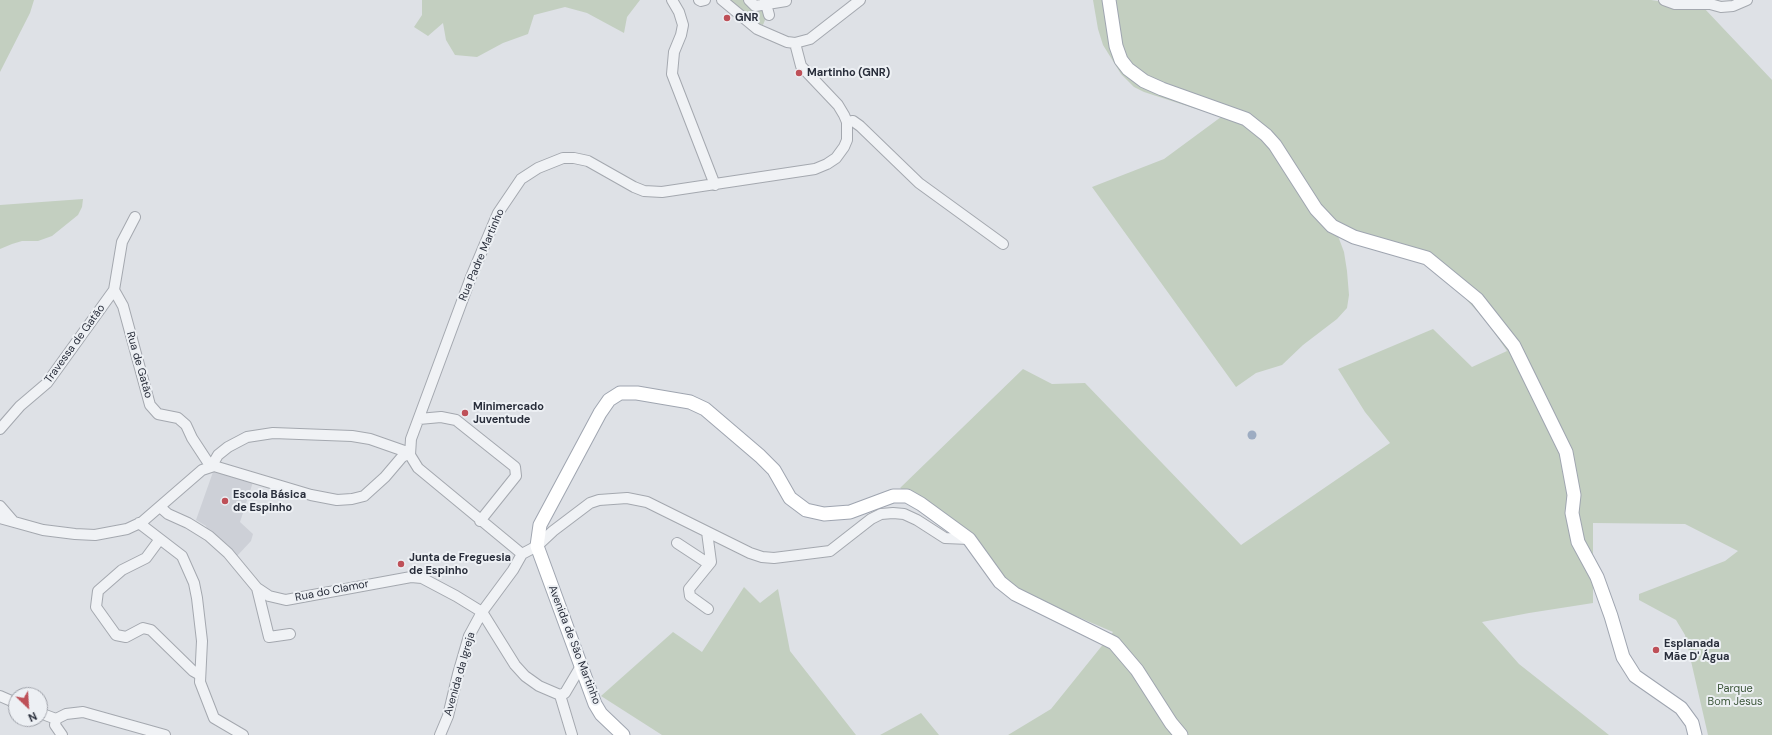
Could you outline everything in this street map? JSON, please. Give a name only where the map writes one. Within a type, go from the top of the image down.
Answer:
[{"type":"main road","points":[[1109,0],[1116,46],[1121,60],[1128,69],[1144,82],[1162,90],[1246,119],[1266,135],[1275,145],[1316,209],[1332,226],[1354,237],[1427,258],[1477,299],[1514,346],[1566,452],[1574,495],[1572,513],[1578,542],[1597,577],[1625,661],[1635,676],[1681,708],[1692,723],[1695,735]]},
{"type":"main road","points":[[537,546],[540,525],[600,413],[609,400],[620,393],[637,393],[690,402],[705,409],[760,456],[774,470],[790,498],[806,510],[824,514],[850,512],[882,498],[893,496],[907,496],[921,504],[969,539],[1000,582],[1015,594],[1114,643],[1137,670],[1171,723],[1181,735]]},
{"type":"main road","name":"Avenida de São Martinho","points":[[537,546],[581,666],[601,714],[623,735]]},
{"type":"street","points":[[672,0],[679,12],[682,26],[681,35],[674,52],[672,74],[715,185]]},
{"type":"street","points":[[699,0],[705,0]]},
{"type":"street","points":[[722,0],[757,29],[787,42],[795,43],[810,39],[860,0]]},
{"type":"street","points":[[749,0],[755,6],[766,2],[786,1]]},
{"type":"street","points":[[1664,0],[1675,4],[1710,4],[1721,7],[1733,6],[1747,0]]},
{"type":"street","points":[[766,2],[769,15]]},
{"type":"street","points":[[795,43],[801,66],[838,105],[847,122],[853,121],[860,126],[919,183],[1002,244]]},
{"type":"street","name":"Rua Padre Martinho","points":[[410,453],[411,439],[471,277],[498,213],[522,179],[538,168],[563,158],[574,158],[588,161],[634,187],[644,191],[662,192],[815,169],[836,158],[844,148],[847,140],[847,122]]},
{"type":"street","points":[[114,290],[122,242],[135,217]]},
{"type":"street","name":"Travessa de Gatão","points":[[0,430],[20,406],[47,383],[114,290]]},
{"type":"street","name":"Rua de Gatão","points":[[114,290],[123,306],[150,404],[158,414],[178,418],[186,425],[192,438],[211,467]]},
{"type":"street","points":[[418,419],[441,418],[456,420],[515,467],[516,476],[480,520]]},
{"type":"street","points":[[211,467],[218,456],[228,447],[247,437],[273,433],[303,433],[364,438],[410,453],[418,468],[522,554],[537,546],[552,531],[590,503],[627,498],[647,502],[750,553],[762,557],[774,558],[830,551],[871,519],[881,514],[904,514],[917,520],[945,538],[969,539]]},
{"type":"street","points":[[0,518],[42,530],[74,534],[103,533],[127,529],[139,523],[160,507],[202,470],[214,466],[312,495],[337,500],[352,499],[364,496],[385,478],[402,457],[410,453]]},
{"type":"street","points":[[0,506],[13,521]]},
{"type":"street","name":"Rua do Clamor","points":[[160,507],[168,514],[188,523],[209,536],[228,553],[257,588],[268,596],[286,600],[411,576],[422,578],[482,612]]},
{"type":"street","points":[[139,523],[182,556],[194,583],[202,641],[200,682],[214,718],[243,735]]},
{"type":"street","points":[[707,532],[711,562],[689,588],[690,596],[708,609]]},
{"type":"street","points":[[160,539],[146,558],[122,570],[98,591],[96,607],[116,635],[126,637],[143,628],[151,630],[193,671],[200,675]]},
{"type":"street","points":[[677,543],[710,564]]},
{"type":"street","name":"Avenida da Igreja","points":[[440,735],[448,716],[469,636],[482,612],[513,570],[522,554]]},
{"type":"street","points":[[257,588],[269,637],[290,634]]},
{"type":"street","points":[[482,612],[515,665],[538,686],[560,696],[572,735]]},
{"type":"street","points":[[560,696],[565,693],[581,666]]},
{"type":"street","points":[[48,716],[56,719],[66,714],[83,712],[165,735]]},
{"type":"street","points":[[56,719],[55,725],[62,735]]},
{"type":"shaded area","name":"Escola Básica de Espinho","points":[[218,471],[253,482],[240,522],[253,534],[251,541],[237,556],[228,545],[207,530],[206,526],[196,520],[213,472]]},
{"type":"green space","points":[[0,0],[34,0],[30,13],[0,72]]},
{"type":"green space","points":[[422,0],[640,0],[627,17],[624,33],[587,13],[565,7],[534,15],[528,34],[503,43],[477,57],[455,55],[446,40],[443,23],[428,36],[414,27],[422,15]]},
{"type":"green space","points":[[728,0],[743,0],[754,10],[762,8],[765,20],[763,25],[754,23]]},
{"type":"green space","name":"Parque Bom Jesus","points":[[1093,0],[1651,0],[1704,8],[1772,80],[1772,735],[1708,735],[1685,635],[1676,620],[1639,600],[1639,594],[1725,561],[1738,551],[1685,524],[1593,523],[1593,603],[1482,622],[1519,664],[1609,735],[1008,735],[1051,709],[1113,632],[1020,592],[1011,586],[963,529],[900,488],[1023,369],[1052,384],[1085,383],[1241,545],[1390,443],[1365,412],[1338,369],[1433,329],[1472,367],[1507,351],[1487,322],[1463,296],[1427,265],[1338,236],[1344,252],[1347,271],[1349,295],[1347,308],[1337,319],[1303,345],[1282,365],[1256,373],[1236,387],[1092,187],[1164,159],[1221,117],[1144,92],[1134,87],[1121,74],[1103,45],[1098,29]]},
{"type":"green space","points":[[83,199],[82,207],[78,215],[52,236],[38,241],[22,241],[0,249],[0,205]]},
{"type":"green space","points":[[744,587],[760,603],[778,589],[790,651],[856,735],[662,735],[601,696],[673,632],[702,652]]},
{"type":"green space","points":[[921,713],[939,735],[880,735]]},
{"type":"water","points":[[1252,430],[1257,435],[1252,440],[1247,435]]},
{"type":"place","name":"GNR","points":[[727,18]]},
{"type":"place","name":"Martinho (GNR)","points":[[799,73]]},
{"type":"place","name":"Minimercado Juventude","points":[[465,413]]},
{"type":"place","name":"Escola Básica de Espinho","points":[[225,501]]},
{"type":"place","name":"Junta de Freguesia de Espinho","points":[[401,564]]},
{"type":"place","name":"Esplanada Mãe D' Água","points":[[1656,650]]}]
